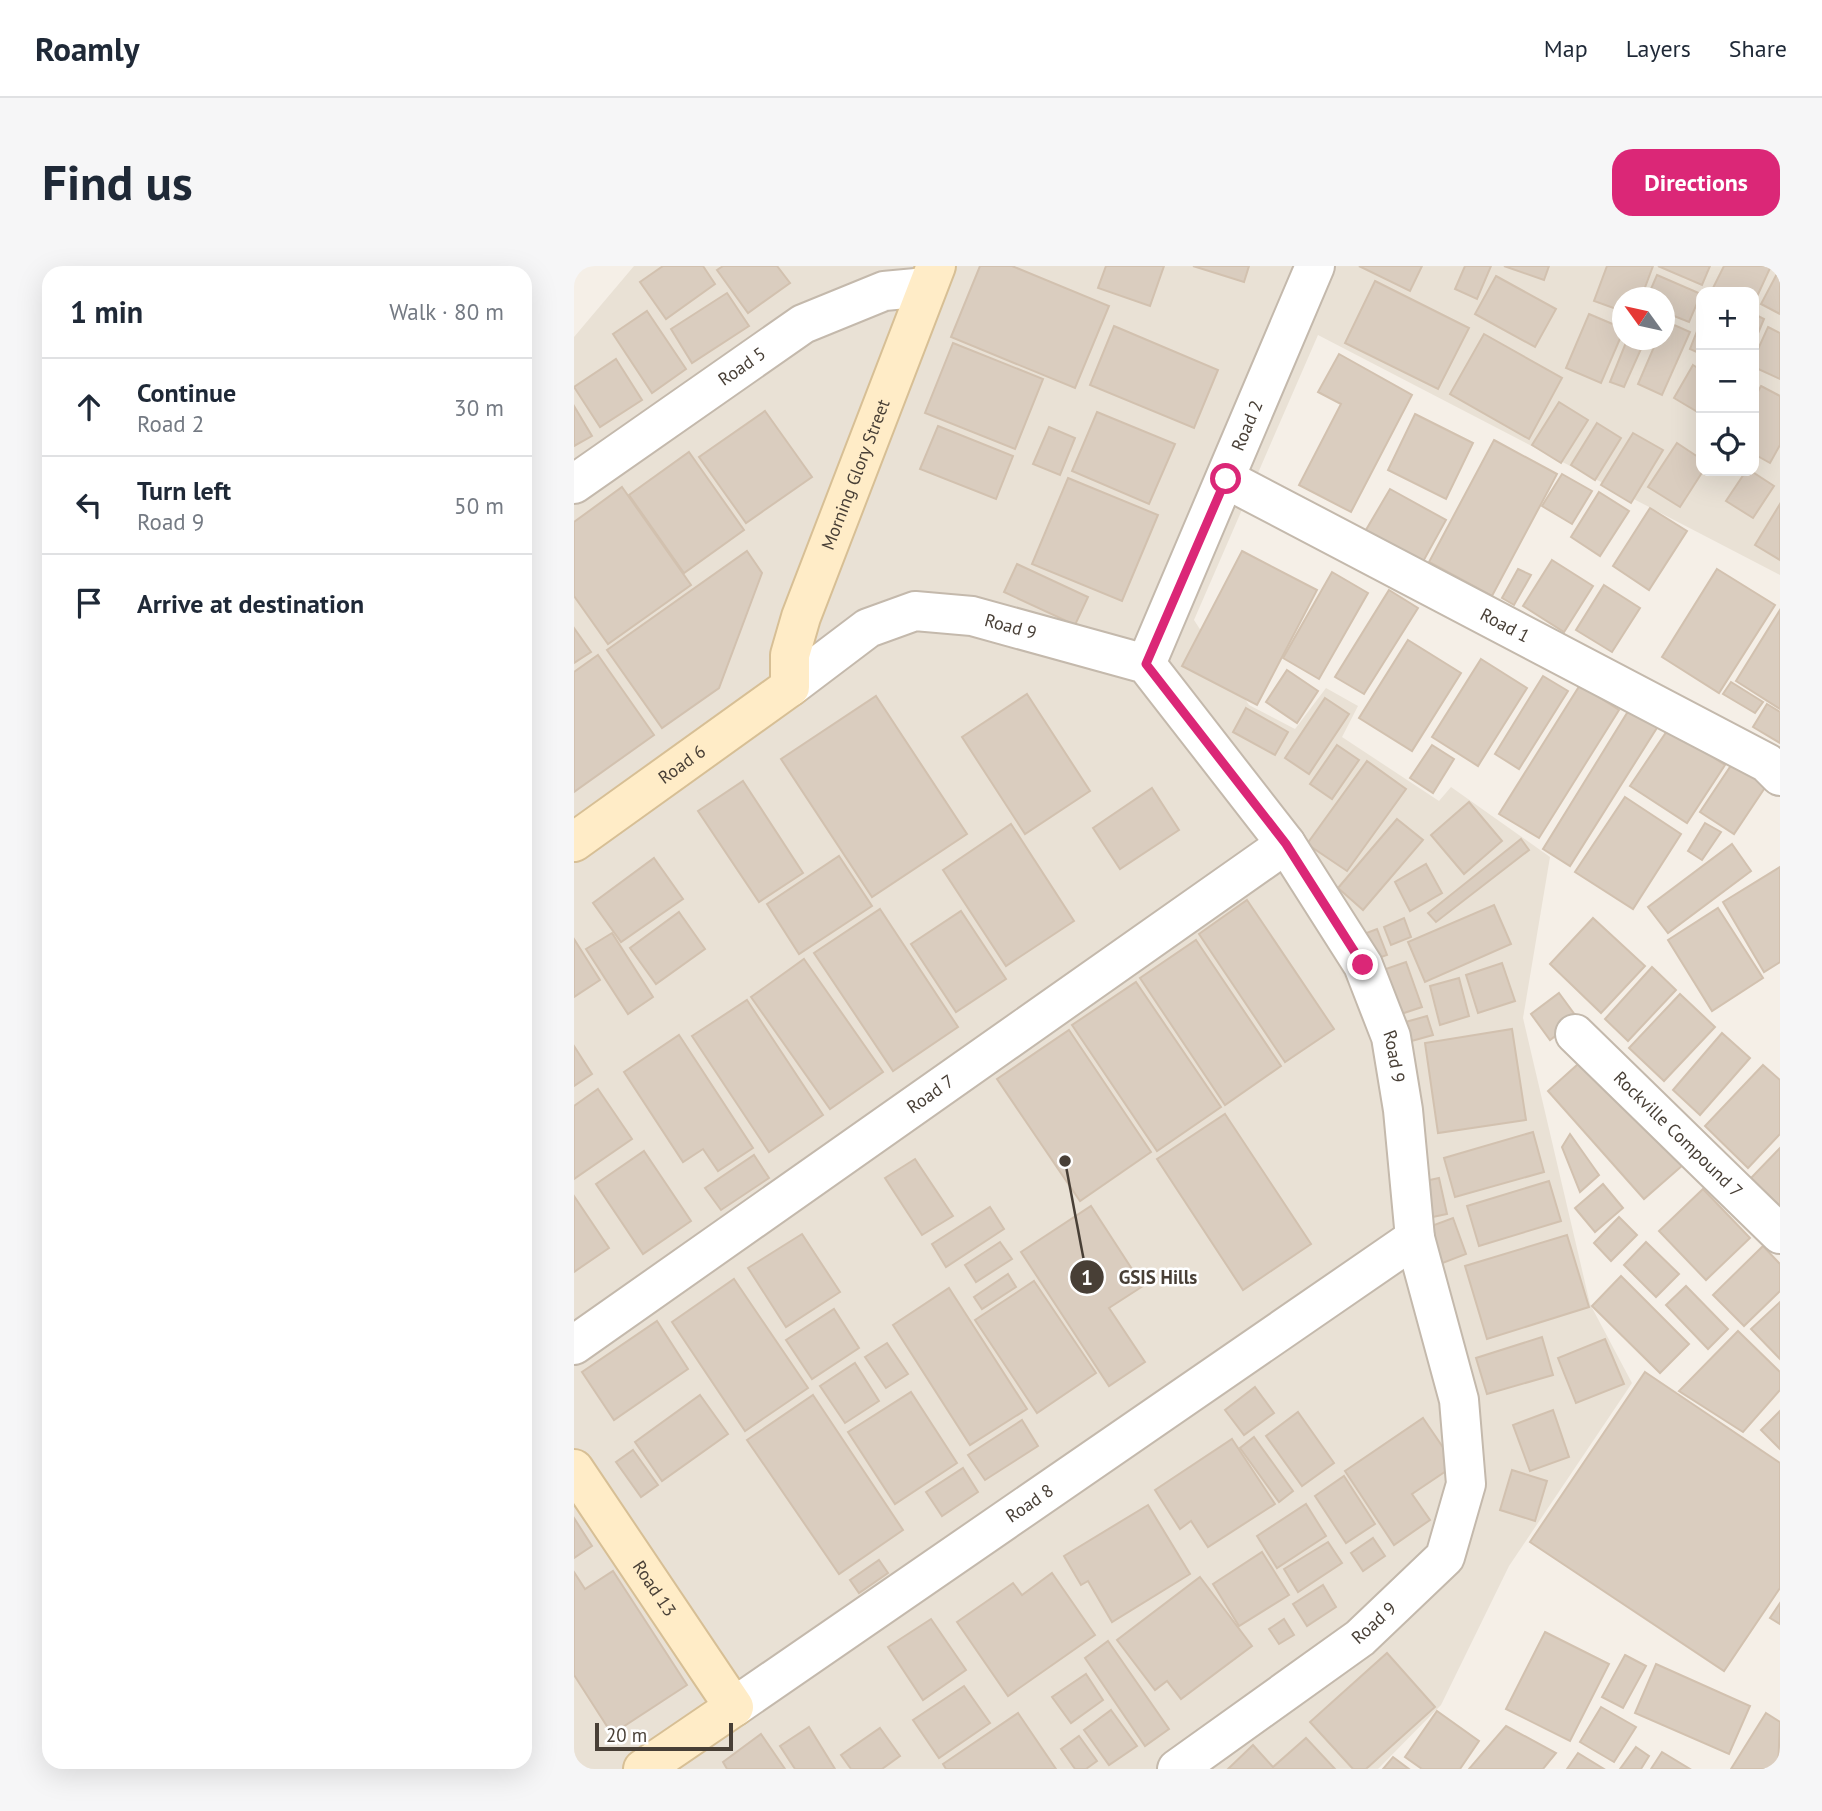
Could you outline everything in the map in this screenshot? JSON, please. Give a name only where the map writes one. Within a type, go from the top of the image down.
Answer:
[{"type":"street","name":"Road 2","points":[[1146,664],[1315,266]]},
{"type":"street","name":"Road 5","points":[[574,484],[803,324],[884,291],[932,276]]},
{"type":"street","name":"Morning Glory Street","points":[[790,687],[790,655],[801,617],[932,276]]},
{"type":"street","name":"Road 1","points":[[1226,479],[1767,763],[1780,776]]},
{"type":"street","name":"Road 9","points":[[790,687],[868,628],[915,611],[972,616],[1146,664],[1286,844],[1363,965],[1391,1037],[1403,1110],[1415,1238],[1459,1400],[1466,1484],[1445,1557],[1360,1638],[1177,1769]]},
{"type":"street","name":"Road 6","points":[[574,842],[790,687]]},
{"type":"street","name":"Road 7","points":[[574,1345],[1286,844]]},
{"type":"street","name":"Rockville Compound 7","points":[[1575,1034],[1780,1234]]},
{"type":"street","name":"Road 8","points":[[643,1769],[1415,1238]]},
{"type":"street","name":"Road 13","points":[[574,1469],[734,1707]]},
{"type":"shaded area","points":[[634,266],[1780,266],[1780,575],[1318,335],[1194,620],[1249,705],[1295,729],[1326,688],[1358,706],[1342,737],[1439,801],[1451,787],[1550,857],[1523,1018],[1590,1304],[1632,1383],[1509,1566],[1441,1705],[1378,1769],[574,1769],[574,337]]},
{"type":"building","points":[[663,266],[703,266],[715,284],[666,319],[640,282]]},
{"type":"building","points":[[723,266],[777,266],[790,283],[748,313],[717,270]]},
{"type":"building","points":[[980,266],[1012,266],[1109,306],[1075,388],[951,337]]},
{"type":"building","points":[[1106,266],[1164,266],[1150,306],[1098,288]]},
{"type":"building","points":[[1193,266],[1249,266],[1244,282]]},
{"type":"building","points":[[1359,266],[1422,266],[1410,291]]},
{"type":"building","points":[[1465,266],[1491,266],[1477,299],[1455,289]]},
{"type":"building","points":[[1504,266],[1549,266],[1544,280]]},
{"type":"building","points":[[1607,266],[1653,266],[1645,287],[1612,287],[1612,307],[1594,301]]},
{"type":"building","points":[[1658,266],[1710,266],[1702,285]]},
{"type":"building","points":[[1724,266],[1771,266],[1759,292],[1759,287],[1714,287]]},
{"type":"building","points":[[1780,268],[1780,314],[1761,304]]},
{"type":"building","points":[[1657,275],[1696,292],[1696,306],[1689,322],[1675,316],[1675,287],[1652,287]]},
{"type":"building","points":[[1496,276],[1556,309],[1535,347],[1475,314]]},
{"type":"building","points":[[1375,281],[1469,328],[1438,389],[1345,343]]},
{"type":"building","points":[[727,293],[749,326],[692,363],[671,329]]},
{"type":"building","points":[[647,311],[686,369],[652,393],[613,334]]},
{"type":"building","points":[[1589,314],[1612,324],[1612,350],[1615,350],[1601,383],[1566,368]]},
{"type":"building","points":[[1759,316],[1764,319],[1759,331]]},
{"type":"building","points":[[1675,325],[1690,332],[1662,395],[1638,384],[1653,350],[1675,350]]},
{"type":"building","points":[[1114,326],[1218,370],[1194,428],[1090,385]]},
{"type":"building","points":[[1768,327],[1780,333],[1780,379],[1759,369],[1759,347]]},
{"type":"building","points":[[1484,334],[1562,378],[1529,439],[1450,394]]},
{"type":"building","points":[[1696,334],[1696,352],[1690,349]]},
{"type":"building","points":[[953,343],[1043,379],[1015,449],[925,413]]},
{"type":"building","points":[[1623,350],[1641,350],[1624,387],[1610,382]]},
{"type":"building","points":[[1339,354],[1412,395],[1351,512],[1299,485],[1341,404],[1318,392]]},
{"type":"building","points":[[616,359],[642,400],[600,427],[574,387]]},
{"type":"building","points":[[1693,365],[1696,367],[1696,411],[1674,398]]},
{"type":"building","points":[[1761,386],[1780,396],[1780,445],[1770,463],[1759,457]]},
{"type":"building","points":[[1559,402],[1588,420],[1561,463],[1532,445]]},
{"type":"building","points":[[574,406],[592,436],[574,446]]},
{"type":"building","points":[[765,411],[812,477],[746,523],[699,457]]},
{"type":"building","points":[[1097,412],[1175,444],[1149,504],[1072,471]]},
{"type":"building","points":[[1415,414],[1473,443],[1446,499],[1388,470]]},
{"type":"building","points":[[1597,423],[1621,438],[1595,480],[1571,465]]},
{"type":"building","points":[[938,426],[1013,456],[996,499],[920,469]]},
{"type":"building","points":[[1049,427],[1075,438],[1060,475],[1033,464]]},
{"type":"building","points":[[1633,433],[1663,450],[1631,503],[1601,485]]},
{"type":"building","points":[[1494,440],[1557,474],[1492,596],[1429,562]]},
{"type":"building","points":[[1677,443],[1696,456],[1696,476],[1700,476],[1680,507],[1648,487]]},
{"type":"building","points":[[689,452],[744,530],[684,573],[629,495]]},
{"type":"building","points":[[1562,474],[1592,491],[1572,524],[1542,506]]},
{"type":"building","points":[[1743,476],[1759,476],[1774,486],[1753,518],[1726,501]]},
{"type":"building","points":[[1068,478],[1158,515],[1122,601],[1032,564]]},
{"type":"building","points":[[622,487],[691,585],[608,644],[574,596],[574,522]]},
{"type":"building","points":[[1390,489],[1446,520],[1420,567],[1363,535]]},
{"type":"building","points":[[1599,492],[1629,511],[1600,556],[1571,537]]},
{"type":"building","points":[[1780,504],[1780,560],[1755,545]]},
{"type":"building","points":[[1650,508],[1687,531],[1649,590],[1613,566]]},
{"type":"building","points":[[747,551],[762,573],[719,688],[662,728],[607,650]]},
{"type":"building","points":[[1242,551],[1317,590],[1257,705],[1182,666]]},
{"type":"building","points":[[1552,560],[1593,586],[1564,632],[1523,606]]},
{"type":"building","points":[[1017,564],[1088,597],[1075,625],[1004,592]]},
{"type":"building","points":[[1518,569],[1531,575],[1514,605],[1502,598]]},
{"type":"building","points":[[1717,569],[1775,605],[1719,693],[1662,657]]},
{"type":"building","points":[[1332,572],[1368,593],[1319,679],[1283,658]]},
{"type":"building","points":[[1604,585],[1640,608],[1612,652],[1576,630]]},
{"type":"building","points":[[1389,590],[1418,608],[1364,694],[1335,677]]},
{"type":"building","points":[[1780,610],[1780,709],[1736,681]]},
{"type":"building","points":[[574,628],[591,652],[574,663]]},
{"type":"building","points":[[1408,640],[1461,673],[1412,751],[1359,718]]},
{"type":"building","points":[[598,655],[654,735],[574,792],[574,672]]},
{"type":"building","points":[[1481,659],[1527,688],[1478,766],[1432,737]]},
{"type":"building","points":[[1287,670],[1318,691],[1297,723],[1266,702]]},
{"type":"building","points":[[1543,676],[1568,691],[1519,769],[1495,754]]},
{"type":"building","points":[[1731,682],[1763,702],[1755,713],[1723,694]]},
{"type":"building","points":[[1580,685],[1619,710],[1539,838],[1499,814]]},
{"type":"building","points":[[1027,694],[1090,791],[1025,834],[962,737]]},
{"type":"building","points":[[876,696],[967,834],[872,897],[781,759]]},
{"type":"building","points":[[1325,698],[1349,714],[1309,774],[1285,758]]},
{"type":"building","points":[[1767,704],[1780,712],[1780,743],[1753,727]]},
{"type":"building","points":[[1632,705],[1660,723],[1570,866],[1543,849]]},
{"type":"building","points":[[1246,708],[1288,732],[1275,755],[1233,732]]},
{"type":"building","points":[[1669,728],[1725,765],[1687,823],[1630,786]]},
{"type":"building","points":[[1337,745],[1359,760],[1332,799],[1310,784]]},
{"type":"building","points":[[1432,745],[1454,759],[1433,793],[1410,778]]},
{"type":"building","points":[[1367,761],[1406,789],[1347,871],[1307,844]]},
{"type":"building","points":[[1732,764],[1766,786],[1734,834],[1700,812]]},
{"type":"building","points":[[743,781],[803,873],[759,902],[698,811]]},
{"type":"building","points":[[1152,788],[1179,830],[1120,869],[1093,828]]},
{"type":"building","points":[[1625,797],[1681,834],[1633,909],[1575,872]]},
{"type":"building","points":[[1469,802],[1502,841],[1464,874],[1431,835]]},
{"type":"building","points":[[1397,819],[1423,840],[1363,910],[1338,888]]},
{"type":"building","points":[[1705,823],[1721,832],[1702,860],[1688,851]]},
{"type":"building","points":[[1011,824],[1074,921],[1006,966],[943,870]]},
{"type":"building","points":[[1521,839],[1529,850],[1436,922],[1428,913]]},
{"type":"building","points":[[1732,844],[1751,871],[1668,933],[1648,907]]},
{"type":"building","points":[[839,856],[872,906],[799,954],[767,904]]},
{"type":"building","points":[[654,858],[683,899],[621,942],[593,903]]},
{"type":"building","points":[[1426,864],[1442,893],[1410,911],[1395,882]]},
{"type":"building","points":[[1780,867],[1780,962],[1764,972],[1723,902]]},
{"type":"building","points":[[1247,900],[1334,1029],[1285,1062],[1199,934]]},
{"type":"building","points":[[1494,905],[1511,944],[1425,982],[1408,942]]},
{"type":"building","points":[[1718,908],[1763,978],[1712,1011],[1668,940]]},
{"type":"building","points":[[880,909],[958,1027],[893,1071],[814,953]]},
{"type":"building","points":[[961,911],[1006,979],[956,1012],[911,944]]},
{"type":"building","points":[[679,912],[705,949],[656,984],[630,948]]},
{"type":"building","points":[[1404,918],[1411,937],[1391,945],[1384,927]]},
{"type":"building","points":[[1593,918],[1645,966],[1601,1013],[1550,964]]},
{"type":"building","points":[[1377,929],[1387,955],[1370,961],[1361,935]]},
{"type":"building","points":[[612,933],[653,997],[628,1014],[586,949]]},
{"type":"building","points":[[574,939],[600,980],[574,997]]},
{"type":"building","points":[[1196,940],[1281,1066],[1225,1105],[1140,978]]},
{"type":"building","points":[[804,959],[883,1072],[830,1109],[751,997]]},
{"type":"building","points":[[1406,962],[1422,1007],[1392,1017],[1377,972]]},
{"type":"building","points":[[1502,963],[1515,1001],[1478,1013],[1466,975]]},
{"type":"building","points":[[1652,967],[1676,990],[1628,1041],[1605,1019]]},
{"type":"building","points":[[1459,978],[1469,1016],[1440,1025],[1430,986]]},
{"type":"building","points":[[1136,982],[1221,1107],[1157,1151],[1072,1025]]},
{"type":"building","points":[[1559,993],[1578,1019],[1550,1040],[1531,1014]]},
{"type":"building","points":[[1680,994],[1715,1027],[1664,1081],[1629,1048]]},
{"type":"building","points":[[747,1000],[823,1115],[769,1152],[692,1036]]},
{"type":"building","points":[[1427,1016],[1433,1035],[1408,1042],[1402,1023]]},
{"type":"building","points":[[1512,1029],[1526,1120],[1438,1133],[1425,1043]]},
{"type":"building","points":[[1069,1030],[1151,1152],[1080,1201],[997,1079]]},
{"type":"building","points":[[1722,1033],[1750,1058],[1700,1115],[1673,1090]]},
{"type":"building","points":[[679,1035],[753,1148],[718,1171],[703,1149],[683,1162],[624,1072]]},
{"type":"building","points":[[574,1046],[592,1074],[574,1086]]},
{"type":"building","points":[[1587,1056],[1683,1165],[1644,1199],[1548,1091]]},
{"type":"building","points":[[1763,1065],[1780,1080],[1780,1134],[1748,1168],[1705,1126]]},
{"type":"building","points":[[598,1089],[632,1139],[574,1179],[574,1106]]},
{"type":"building","points":[[1225,1114],[1311,1244],[1243,1290],[1157,1159]]},
{"type":"building","points":[[1533,1132],[1544,1172],[1455,1197],[1444,1158]]},
{"type":"building","points":[[1570,1134],[1599,1175],[1580,1192],[1562,1147]]},
{"type":"building","points":[[1780,1148],[1780,1206],[1751,1178]]},
{"type":"building","points":[[644,1151],[691,1221],[643,1254],[596,1184]]},
{"type":"building","points":[[754,1155],[769,1178],[721,1210],[705,1188]]},
{"type":"building","points":[[915,1159],[953,1216],[922,1235],[885,1178]]},
{"type":"building","points":[[1439,1178],[1447,1214],[1423,1219],[1416,1183]]},
{"type":"building","points":[[1549,1181],[1561,1221],[1479,1246],[1467,1206]]},
{"type":"building","points":[[1603,1184],[1623,1208],[1595,1232],[1575,1208]]},
{"type":"building","points":[[1703,1189],[1750,1238],[1706,1280],[1659,1231]]},
{"type":"building","points":[[574,1196],[609,1248],[574,1272]]},
{"type":"building","points":[[1091,1206],[1143,1286],[1109,1308],[1145,1362],[1109,1386],[1021,1252]]},
{"type":"building","points":[[990,1207],[1004,1229],[946,1267],[932,1244]]},
{"type":"building","points":[[1619,1217],[1637,1235],[1611,1261],[1594,1243]]},
{"type":"building","points":[[1453,1218],[1466,1254],[1440,1264],[1426,1228]]},
{"type":"building","points":[[802,1234],[840,1292],[786,1327],[748,1268]]},
{"type":"building","points":[[1567,1235],[1589,1307],[1487,1339],[1465,1266]]},
{"type":"building","points":[[1000,1242],[1012,1259],[976,1282],[965,1265]]},
{"type":"building","points":[[1646,1242],[1679,1274],[1656,1297],[1624,1265]]},
{"type":"building","points":[[1763,1246],[1780,1264],[1780,1291],[1744,1326],[1713,1295]]},
{"type":"building","points":[[1008,1274],[1016,1287],[982,1309],[974,1297]]},
{"type":"building","points":[[1621,1276],[1689,1344],[1660,1373],[1592,1306]]},
{"type":"building","points":[[734,1279],[808,1388],[745,1431],[672,1322]]},
{"type":"building","points":[[1034,1281],[1096,1373],[1037,1413],[975,1320]]},
{"type":"building","points":[[1686,1286],[1728,1329],[1708,1349],[1666,1305]]},
{"type":"building","points":[[949,1288],[1027,1409],[970,1445],[893,1325]]},
{"type":"building","points":[[1780,1302],[1780,1359],[1751,1329]]},
{"type":"building","points":[[834,1309],[859,1348],[812,1379],[786,1340]]},
{"type":"building","points":[[657,1321],[688,1369],[614,1420],[582,1372]]},
{"type":"building","points":[[1738,1331],[1780,1372],[1780,1390],[1743,1432],[1679,1391]]},
{"type":"building","points":[[1542,1337],[1553,1375],[1487,1394],[1476,1358]]},
{"type":"building","points":[[1605,1339],[1624,1384],[1576,1403],[1558,1358]]},
{"type":"building","points":[[887,1343],[908,1374],[886,1388],[865,1357]]},
{"type":"building","points":[[855,1363],[879,1401],[845,1423],[820,1386]]},
{"type":"building","points":[[1645,1372],[1780,1463],[1780,1588],[1724,1671],[1530,1542]]},
{"type":"building","points":[[1255,1387],[1274,1413],[1244,1435],[1225,1410]]},
{"type":"building","points":[[911,1392],[957,1463],[895,1504],[848,1432]]},
{"type":"building","points":[[700,1395],[728,1434],[662,1481],[635,1442]]},
{"type":"building","points":[[813,1395],[903,1530],[839,1574],[747,1440]]},
{"type":"building","points":[[1553,1410],[1569,1457],[1530,1471],[1513,1425]]},
{"type":"building","points":[[1780,1411],[1780,1449],[1761,1430]]},
{"type":"building","points":[[1298,1412],[1334,1463],[1302,1486],[1266,1436]]},
{"type":"building","points":[[1423,1418],[1455,1465],[1412,1494],[1430,1520],[1394,1545],[1345,1471]]},
{"type":"building","points":[[1022,1420],[1038,1446],[985,1480],[968,1455]]},
{"type":"building","points":[[1254,1437],[1293,1491],[1279,1502],[1240,1448]]},
{"type":"building","points":[[1232,1439],[1275,1504],[1208,1547],[1191,1521],[1180,1529],[1155,1490]]},
{"type":"building","points":[[633,1450],[658,1485],[641,1497],[616,1462]]},
{"type":"building","points":[[963,1468],[978,1492],[942,1516],[926,1492]]},
{"type":"building","points":[[1512,1470],[1547,1481],[1535,1521],[1500,1510]]},
{"type":"building","points":[[1344,1476],[1375,1524],[1346,1543],[1315,1496]]},
{"type":"building","points":[[1306,1504],[1326,1536],[1277,1568],[1257,1536]]},
{"type":"building","points":[[1148,1505],[1190,1574],[1112,1622],[1088,1581],[1081,1585],[1064,1556]]},
{"type":"building","points":[[574,1518],[592,1546],[574,1558]]},
{"type":"building","points":[[1373,1538],[1385,1556],[1363,1571],[1351,1553]]},
{"type":"building","points":[[1328,1542],[1342,1563],[1298,1592],[1284,1569]]},
{"type":"building","points":[[1262,1552],[1289,1595],[1239,1626],[1213,1584]]},
{"type":"building","points":[[879,1560],[888,1573],[859,1593],[850,1580]]},
{"type":"building","points":[[613,1571],[687,1685],[612,1734],[574,1675],[574,1572],[585,1589]]},
{"type":"building","points":[[1052,1573],[1095,1635],[1008,1696],[957,1622],[1013,1583],[1022,1595]]},
{"type":"building","points":[[1200,1577],[1252,1646],[1181,1699],[1167,1681],[1155,1690],[1117,1640]]},
{"type":"building","points":[[1323,1585],[1336,1607],[1307,1626],[1293,1604]]},
{"type":"building","points":[[1780,1603],[1780,1624],[1770,1618]]},
{"type":"building","points":[[931,1619],[966,1670],[923,1700],[888,1647]]},
{"type":"building","points":[[1284,1619],[1294,1635],[1279,1644],[1269,1629]]},
{"type":"building","points":[[1545,1632],[1609,1664],[1570,1741],[1506,1709]]},
{"type":"building","points":[[1108,1641],[1169,1729],[1145,1746],[1085,1658]]},
{"type":"building","points":[[1387,1653],[1435,1707],[1366,1769],[1353,1769],[1310,1722]]},
{"type":"building","points":[[1625,1655],[1646,1666],[1623,1708],[1602,1697]]},
{"type":"building","points":[[1656,1664],[1750,1706],[1729,1754],[1635,1713]]},
{"type":"building","points":[[1086,1674],[1103,1700],[1071,1723],[1052,1697]]},
{"type":"building","points":[[964,1686],[990,1723],[939,1758],[913,1720]]},
{"type":"building","points":[[1601,1707],[1636,1727],[1614,1762],[1580,1742]]},
{"type":"building","points":[[1111,1710],[1137,1746],[1109,1765],[1084,1730]]},
{"type":"building","points":[[1437,1711],[1479,1741],[1460,1769],[1422,1769],[1405,1757]]},
{"type":"building","points":[[1018,1713],[1056,1769],[946,1769],[943,1764]]},
{"type":"building","points":[[1766,1713],[1780,1722],[1778,1769],[1731,1769]]},
{"type":"building","points":[[1506,1726],[1556,1753],[1543,1769],[1469,1769]]},
{"type":"building","points":[[809,1727],[835,1769],[795,1769],[780,1746]]},
{"type":"building","points":[[880,1728],[900,1756],[882,1769],[851,1769],[841,1755]]},
{"type":"building","points":[[761,1734],[785,1769],[727,1769],[723,1762]]},
{"type":"building","points":[[1079,1736],[1097,1761],[1086,1769],[1075,1769],[1061,1749]]},
{"type":"building","points":[[1306,1738],[1335,1769],[1228,1769],[1253,1745],[1273,1767]]},
{"type":"building","points":[[1636,1747],[1649,1756],[1641,1769],[1620,1769]]},
{"type":"building","points":[[1662,1752],[1690,1769],[1651,1769]]},
{"type":"building","points":[[1578,1753],[1604,1769],[1567,1769]]},
{"type":"building","points":[[1393,1757],[1409,1769],[1383,1769]]},
{"type":"place","name":"GSIS Hills","points":[[1065,1161]]},
{"type":"route","points":[[1226,479],[1146,664],[1286,844],[1363,965]]}]
